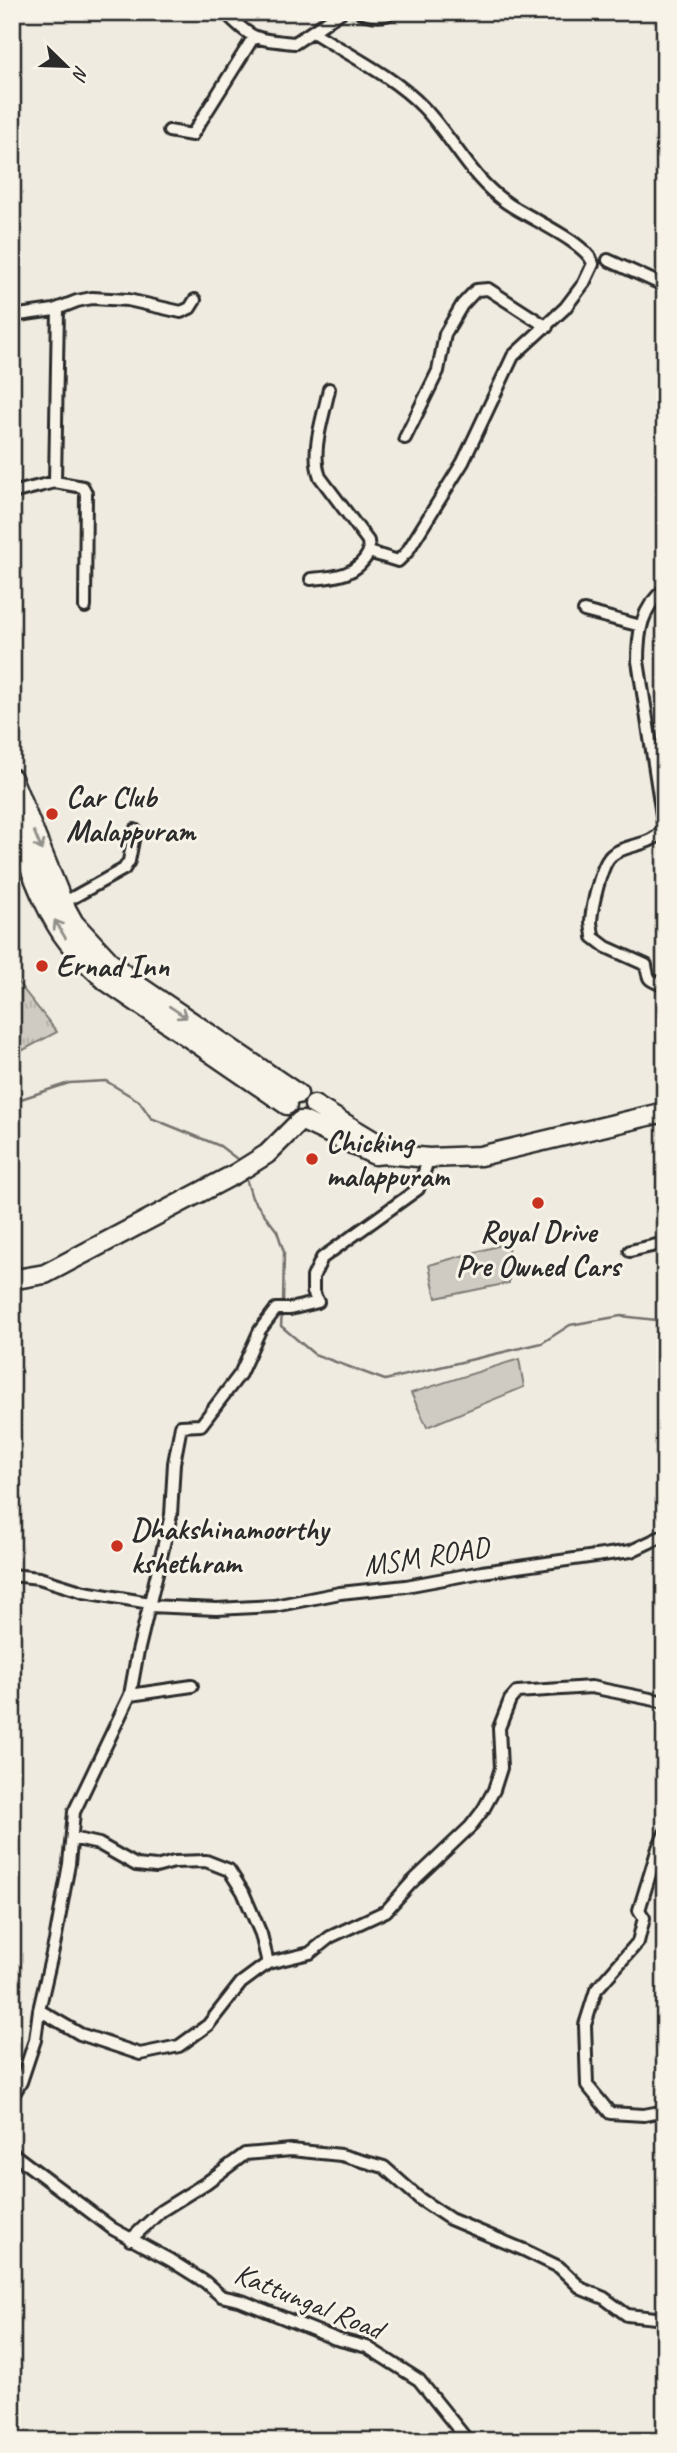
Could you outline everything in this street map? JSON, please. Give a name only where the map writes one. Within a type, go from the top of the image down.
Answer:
[{"type":"highway","points":[[12,778],[63,903],[74,923],[114,966],[295,1110]]},
{"type":"highway","points":[[12,822],[56,923],[67,941],[106,981],[295,1110],[375,1155],[429,1158],[480,1156],[665,1112]]},
{"type":"highway","points":[[12,1277],[45,1274],[235,1174],[267,1154],[295,1110],[308,1096],[314,1105],[379,1144],[385,1154]]},
{"type":"street","points":[[225,12],[253,38],[295,43],[341,12]]},
{"type":"street","points":[[360,12],[375,17],[394,12]]},
{"type":"street","points":[[313,32],[391,82],[423,107],[484,184],[508,204],[555,230],[592,259],[593,264],[584,283],[565,308],[513,356],[463,462],[407,552],[398,561],[369,552]]},
{"type":"street","points":[[170,131],[192,135],[253,38]]},
{"type":"street","points":[[592,259],[610,256],[665,286]]},
{"type":"street","points":[[405,438],[439,371],[445,334],[475,290],[488,289],[547,327]]},
{"type":"street","points":[[12,316],[58,309],[92,298],[128,300],[181,312],[190,308],[195,300]]},
{"type":"street","points":[[55,482],[58,309]]},
{"type":"street","points":[[311,579],[341,576],[358,569],[369,552],[368,541],[320,477],[317,467],[317,447],[330,388]]},
{"type":"street","points":[[12,493],[55,482],[83,487],[86,493],[85,607]]},
{"type":"street","points":[[665,589],[656,596],[643,616],[638,635],[638,661],[664,828],[660,835],[612,855],[603,866],[591,922],[593,937],[607,947],[646,965],[648,978],[652,983],[665,986]]},
{"type":"street","points":[[584,611],[640,626]]},
{"type":"street","points":[[63,903],[127,866],[135,830]]},
{"type":"street","points":[[12,2096],[21,2082],[35,2040],[38,2010],[55,1941],[74,1812],[130,1695],[171,1515],[174,1463],[181,1426],[201,1424],[240,1374],[260,1330],[276,1309],[290,1309],[317,1302],[313,1292],[313,1278],[322,1258],[418,1189],[429,1158]]},
{"type":"street","points":[[630,1251],[665,1243]]},
{"type":"street","points":[[665,1366],[665,1403]]},
{"type":"street","name":"MSM ROAD","points":[[12,1575],[40,1578],[84,1592],[150,1605],[217,1609],[274,1606],[340,1593],[407,1586],[482,1572],[631,1551],[665,1535]]},
{"type":"street","points":[[130,1695],[192,1686]]},
{"type":"street","points":[[38,2010],[80,2034],[140,2054],[179,2046],[208,2025],[241,1983],[268,1963],[310,1953],[330,1937],[386,1912],[411,1883],[470,1827],[494,1790],[501,1768],[499,1728],[510,1700],[517,1692],[591,1687],[665,1702]]},
{"type":"street","points":[[665,1833],[639,1910],[644,1918],[638,1942],[596,1990],[585,2025],[587,2085],[610,2113],[644,2115],[665,2111]]},
{"type":"street","points":[[72,1838],[99,1844],[136,1865],[156,1867],[174,1862],[206,1861],[229,1870],[248,1902],[261,1934],[268,1963]]},
{"type":"street","points":[[130,2239],[161,2211],[245,2154],[291,2150],[341,2155],[384,2167],[420,2200],[450,2219],[559,2267],[582,2289],[604,2298],[627,2315],[665,2319]]},
{"type":"street","name":"Kattungal Road","points":[[12,2152],[130,2239],[170,2260],[205,2282],[221,2296],[242,2301],[336,2339],[367,2347],[419,2380],[468,2441]]},
{"type":"green space","points":[[12,975],[57,1032],[12,1056]]},
{"type":"green space","points":[[508,1243],[509,1283],[436,1298],[429,1265]]},
{"type":"green space","points":[[519,1359],[524,1387],[427,1427],[411,1393]]},
{"type":"waterway","points":[[12,1102],[69,1083],[106,1081],[139,1101],[151,1118],[220,1146],[241,1162]]},
{"type":"waterway","points":[[245,1175],[252,1198],[277,1231],[284,1252],[283,1305]]},
{"type":"waterway","points":[[282,1312],[281,1326],[314,1354],[385,1380],[542,1343],[570,1325],[621,1316],[665,1321]]},
{"type":"place","name":"Car Club Malappuram","points":[[52,814]]},
{"type":"place","name":"Ernad Inn","points":[[42,966]]},
{"type":"place","name":"Chicking malappuram","points":[[312,1159]]},
{"type":"place","name":"Royal Drive Pre Owned Cars","points":[[538,1203]]},
{"type":"place","name":"Dhakshinamoorthy kshethram","points":[[117,1546]]}]
